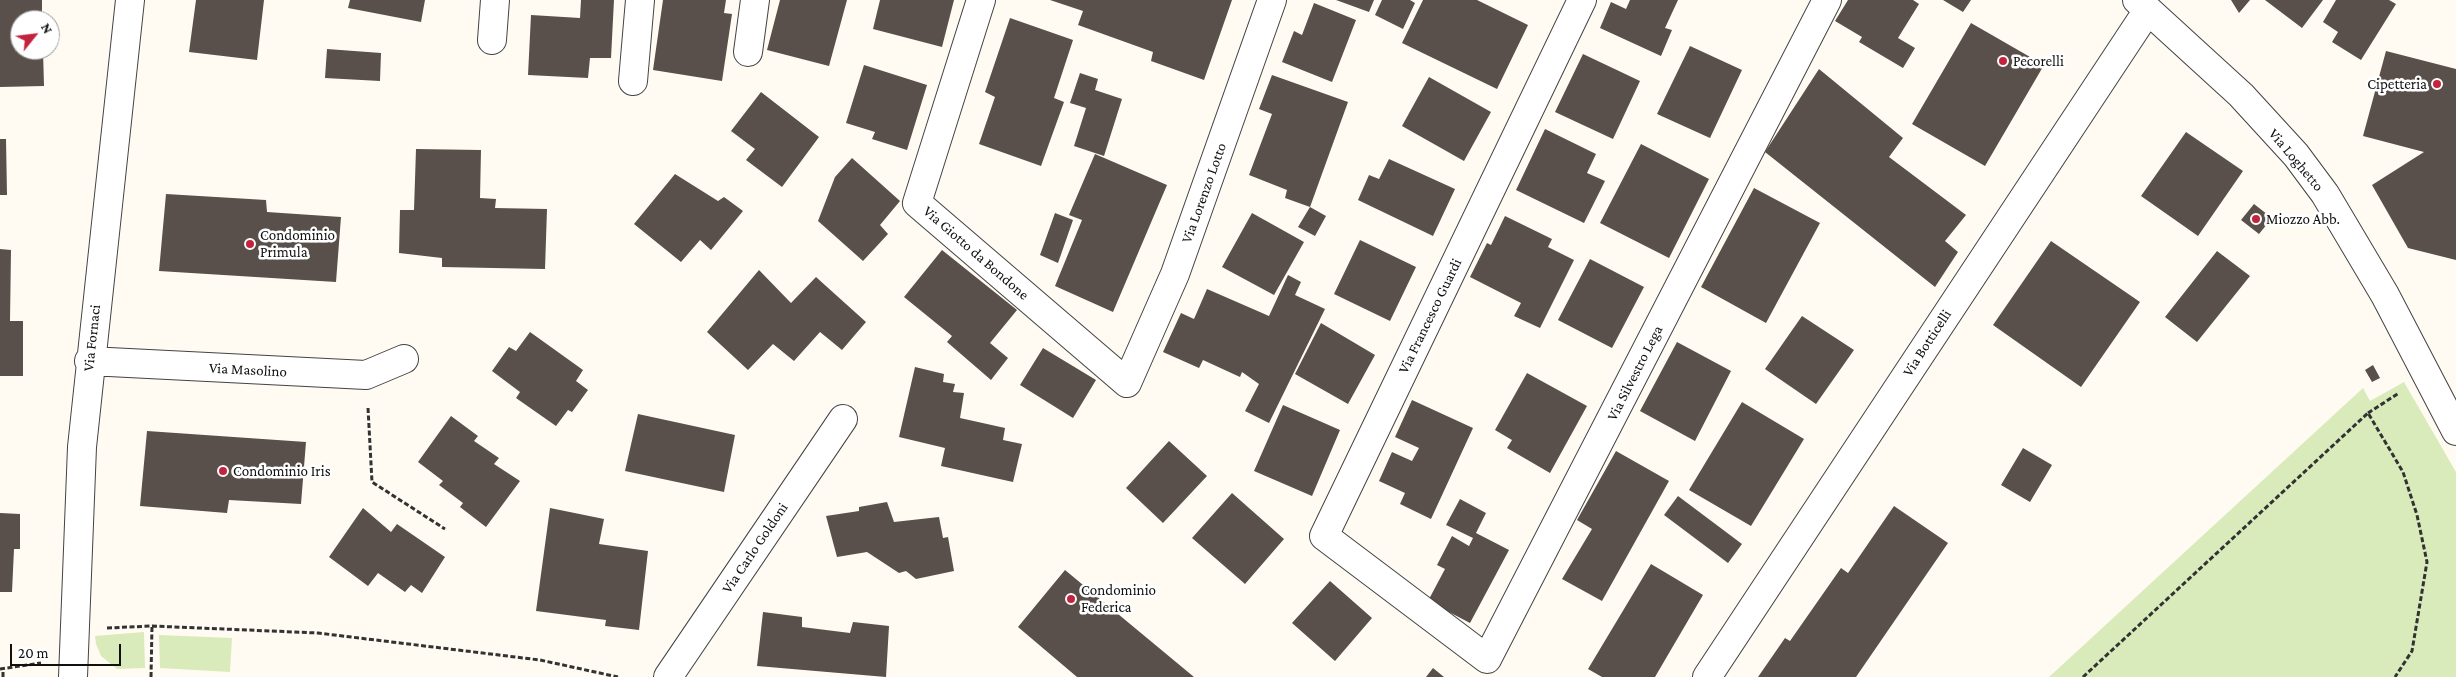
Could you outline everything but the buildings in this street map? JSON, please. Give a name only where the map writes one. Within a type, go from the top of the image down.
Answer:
[{"type":"street","name":"Via Fornaci","points":[[73,677],[82,447],[89,361],[130,0]]},
{"type":"street","points":[[492,40],[495,0]]},
{"type":"street","points":[[633,81],[640,0]]},
{"type":"street","points":[[748,52],[755,0]]},
{"type":"street","name":"Via Giotto da Bondone","points":[[982,0],[917,203],[1127,383]]},
{"type":"street","name":"Via Lorenzo Lotto","points":[[1127,383],[1175,274],[1272,0]]},
{"type":"street","name":"Via Francesco Guardi","points":[[1408,600],[1324,536],[1582,0]]},
{"type":"street","name":"Via Silvestro Lega","points":[[1408,600],[1487,659],[1828,0]]},
{"type":"street","name":"Via Loghetto","points":[[2143,5],[2240,95],[2296,155],[2325,194],[2385,295],[2456,431]]},
{"type":"street","name":"Via Botticelli","points":[[1707,677],[2143,5]]},
{"type":"street","name":"Via Masolino","points":[[89,361],[366,375],[404,359]]},
{"type":"street","name":"Via Carlo Goldoni","points":[[668,677],[843,419]]},
{"type":"path","points":[[366,375],[372,482],[445,529]]},
{"type":"path","points":[[2082,677],[2368,414],[2400,392]]},
{"type":"path","points":[[2368,414],[2403,472],[2417,515],[2427,562],[2412,651],[2396,677]]},
{"type":"path","points":[[151,677],[152,626]]},
{"type":"path","points":[[76,630],[152,626],[318,633],[540,660],[618,677]]},
{"type":"path","points":[[2,677],[1,669],[32,666],[47,662]]},
{"type":"green space","points":[[2404,382],[2456,472],[2456,677],[2049,677],[2363,388],[2370,401]]},
{"type":"green space","points":[[144,632],[145,668],[117,669],[101,656],[96,644],[95,636]]},
{"type":"green space","points":[[159,635],[232,638],[230,672],[160,668]]},
{"type":"place","name":"Pecorelli","points":[[2003,61]]},
{"type":"place","name":"Cipetteria","points":[[2437,84]]},
{"type":"place","name":"Miozzo Abb.","points":[[2256,219]]},
{"type":"place","name":"Condominio Primula","points":[[250,244]]},
{"type":"place","name":"Condominio Iris","points":[[223,471]]},
{"type":"place","name":"Condominio Federica","points":[[1071,599]]}]
